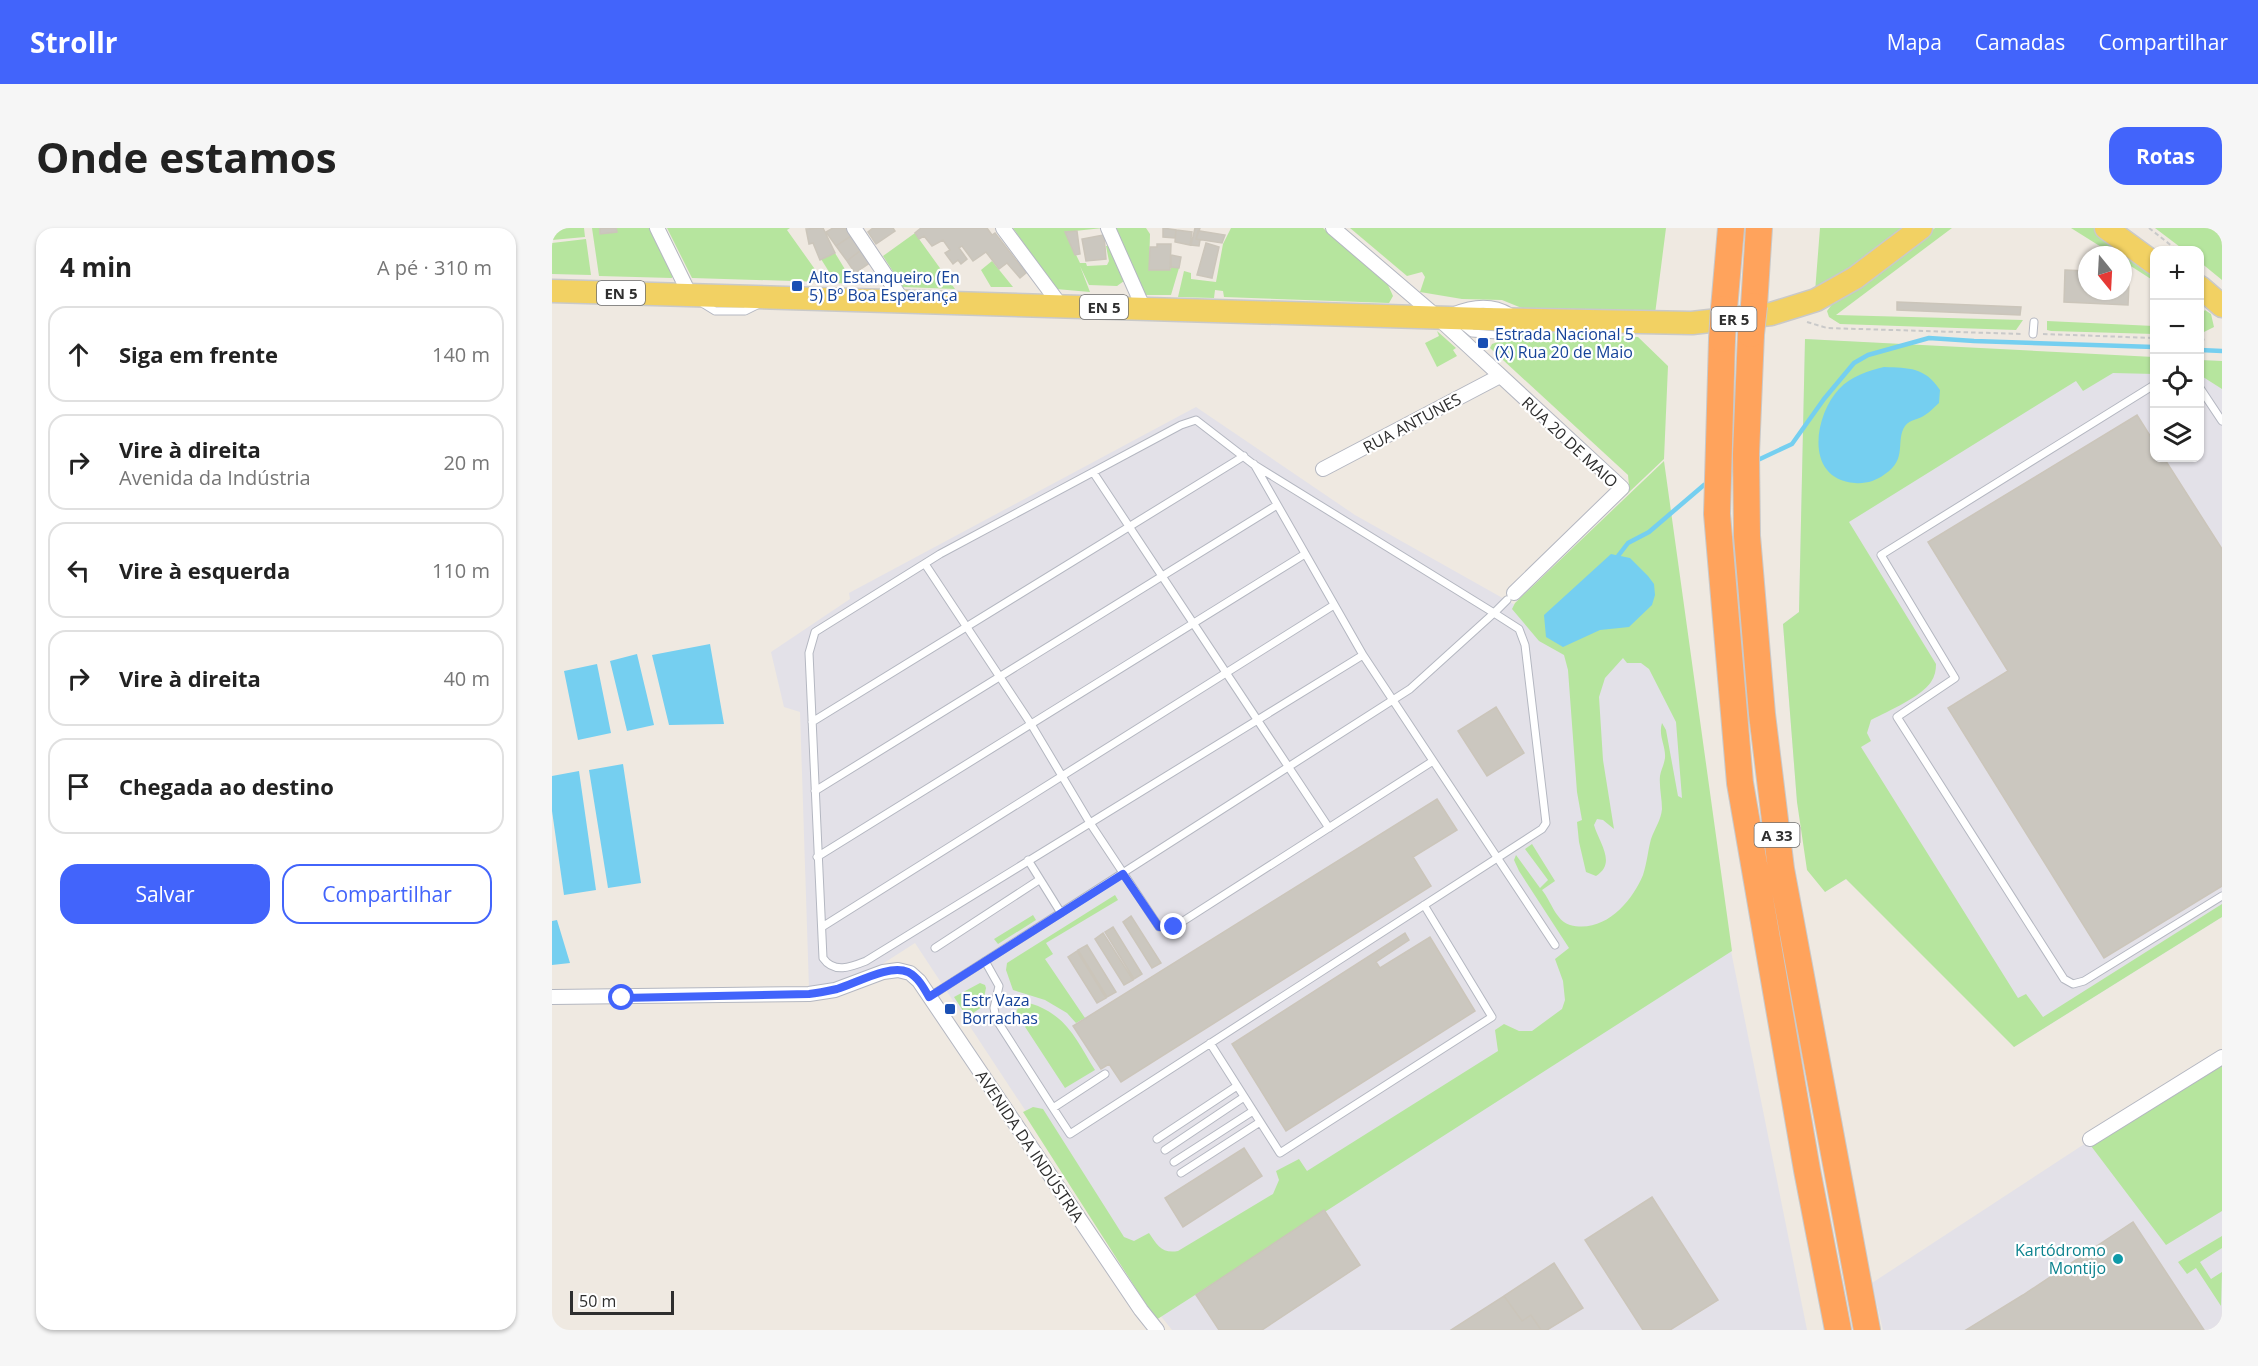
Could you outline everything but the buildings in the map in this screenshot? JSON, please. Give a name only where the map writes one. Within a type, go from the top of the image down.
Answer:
[{"type":"highway","name":"A 33","points":[[1731,228],[1722,339],[1717,514],[1740,783],[1807,1170],[1838,1330]]},
{"type":"highway","name":"A 33","points":[[1759,228],[1751,334],[1746,454],[1747,537],[1763,726],[1781,868],[1867,1330]]},
{"type":"main road","name":"ER 5","points":[[1446,318],[1692,323],[1755,317],[1798,307],[1822,297],[1848,283],[1921,228]]},
{"type":"main road","points":[[2106,228],[2150,260]]},
{"type":"main road","points":[[2126,228],[2150,248]]},
{"type":"main road","name":"EN 5","points":[[552,291],[1446,318]]},
{"type":"main road","points":[[2204,291],[2222,306]]},
{"type":"main road","points":[[2204,299],[2222,312]]},
{"type":"street","points":[[657,228],[690,295]]},
{"type":"street","points":[[854,228],[903,301]]},
{"type":"street","points":[[1003,228],[1061,306]]},
{"type":"street","points":[[1108,228],[1144,309]]},
{"type":"street","name":"RUA 20 DE MAIO","points":[[1333,228],[1446,318],[1500,376],[1622,488],[1510,597]]},
{"type":"street","name":"RUA ANTUNES","points":[[1323,470],[1500,376]]},
{"type":"street","name":"AVENIDA DA INDÚSTRIA","points":[[552,998],[809,994],[835,990],[883,972],[898,969],[910,973],[919,981],[1141,1310],[1157,1330]]},
{"type":"street","points":[[2090,1138],[2222,1057]]},
{"type":"lane","points":[[2033,334],[2034,322]]},
{"type":"lane","points":[[2150,387],[1881,555],[1955,678],[1897,717],[2064,979],[2073,984],[2084,981],[2222,896]]},
{"type":"lane","points":[[2204,394],[2222,421]]},
{"type":"lane","points":[[985,961],[999,986],[994,1008],[996,1019],[1070,1134],[1542,829],[1546,823],[1525,645],[1519,629],[1253,464],[1196,420],[1181,425],[925,564],[814,633],[809,653],[823,958],[828,965],[834,968],[848,968],[866,961],[1363,655]]},
{"type":"lane","points":[[812,722],[1244,456]]},
{"type":"lane","points":[[1253,464],[1363,655],[1555,945]]},
{"type":"lane","points":[[1094,472],[1329,828]]},
{"type":"lane","points":[[815,791],[1276,505]]},
{"type":"lane","points":[[817,857],[1305,554]]},
{"type":"lane","points":[[925,564],[1031,724],[1090,823],[1159,927],[1174,927],[1433,761]]},
{"type":"lane","points":[[929,997],[1410,689],[1510,597]]},
{"type":"lane","points":[[822,927],[1334,605]]},
{"type":"lane","points":[[1028,860],[1061,913]]},
{"type":"lane","points":[[935,948],[1039,880]]},
{"type":"lane","points":[[1210,1043],[1280,1153],[1492,1017],[1424,905]]},
{"type":"lane","points":[[1053,1108],[1106,1074]]},
{"type":"lane","points":[[1157,1138],[1237,1086]]},
{"type":"lane","points":[[1165,1150],[1244,1097]]},
{"type":"lane","points":[[1174,1162],[1253,1111]]},
{"type":"lane","points":[[1181,1173],[1260,1122]]},
{"type":"path","points":[[2149,228],[2172,246]]},
{"type":"path","points":[[1798,307],[1806,322],[1827,328],[2150,338]]},
{"type":"shaded area","points":[[1805,339],[2150,358],[2150,462],[2204,462],[2204,360],[2222,361],[2222,917],[2014,1047],[1891,921],[1846,879],[1825,892],[1797,802],[1783,624],[1799,612]]},
{"type":"shaded area","points":[[1196,407],[1355,515],[1515,605],[1626,499],[1730,946],[1807,1330],[1172,1330],[915,943],[873,970],[838,983],[809,988],[800,712],[784,707],[771,652],[850,599],[849,593]]},
{"type":"shaded area","points":[[2222,1054],[2222,1330],[1883,1330],[1872,1283]]},
{"type":"green space","points":[[552,228],[584,228],[585,237],[552,240]]},
{"type":"green space","points":[[592,228],[651,228],[674,272],[672,278],[599,276]]},
{"type":"green space","points":[[667,228],[790,228],[787,230],[824,282],[692,278]]},
{"type":"green space","points":[[1013,228],[1103,228],[1065,232],[1080,263],[1086,263],[1087,266],[1107,265],[1109,261],[1106,246],[1110,246],[1124,281],[1117,286],[1089,285],[1080,266],[1090,292],[1056,289]]},
{"type":"green space","points":[[1112,228],[1146,228],[1150,234],[1149,270],[1179,268],[1171,295],[1142,295]]},
{"type":"green space","points":[[1231,228],[1323,228],[1388,285],[1393,296],[1389,303],[1224,297],[1223,291],[1215,290],[1214,298],[1178,297],[1184,271],[1191,273],[1191,279],[1216,282],[1223,244]]},
{"type":"green space","points":[[1350,228],[1666,228],[1655,314],[1529,311],[1502,300],[1462,299],[1420,292],[1425,277],[1422,272],[1407,276]]},
{"type":"green space","points":[[1820,228],[1906,228],[1883,248],[1815,292]]},
{"type":"green space","points":[[1935,228],[1952,228],[1836,315],[2023,320],[2016,330],[1840,324],[1829,317],[1827,311],[1833,303],[1897,259]]},
{"type":"green space","points":[[2071,228],[2095,228],[2121,246],[2100,246]]},
{"type":"green space","points":[[2155,228],[2222,228],[2222,280],[2204,265],[2204,246],[2179,246]]},
{"type":"green space","points":[[915,233],[955,289],[903,287],[883,256]]},
{"type":"green space","points":[[586,239],[591,275],[552,274],[552,243]]},
{"type":"green space","points":[[835,253],[854,284],[836,283],[821,259]]},
{"type":"green space","points":[[2132,254],[2150,266],[2150,278],[2132,267]]},
{"type":"green space","points":[[992,261],[1013,287],[991,287],[981,270]]},
{"type":"green space","points":[[2204,311],[2211,314],[2214,327],[2204,332]]},
{"type":"green space","points":[[2047,321],[2150,326],[2150,334],[2047,330]]},
{"type":"green space","points":[[1437,331],[1456,348],[1453,350],[1457,356],[1437,367],[1425,343],[1439,336]]},
{"type":"green space","points":[[1527,332],[1638,337],[1668,366],[1664,459],[1626,495],[1629,486],[1628,475],[1490,348],[1492,344]]},
{"type":"green space","points":[[1805,339],[2150,357],[2150,374],[2113,373],[2083,391],[2076,381],[1849,522],[1936,664],[1933,678],[1926,688],[1904,703],[1871,720],[1867,733],[1871,741],[1861,747],[2018,998],[2026,994],[2043,1017],[2222,904],[2222,917],[2014,1047],[1846,879],[1825,892],[1807,870],[1797,802],[1783,624],[1799,612]]},
{"type":"green space","points":[[2204,360],[2222,361],[2222,389],[2204,378]]},
{"type":"green space","points":[[1664,461],[1732,951],[1156,1320],[1023,1112],[1033,1107],[1043,1109],[1124,1237],[1134,1241],[1149,1233],[1157,1245],[1164,1250],[1178,1251],[1273,1194],[1279,1180],[1276,1171],[1299,1159],[1307,1171],[1498,1051],[1495,1030],[1504,1024],[1519,1031],[1532,1031],[1562,1009],[1565,1000],[1563,981],[1555,959],[1569,948],[1514,860],[1516,855],[1540,888],[1548,880],[1525,849],[1532,844],[1555,881],[1542,890],[1557,915],[1565,923],[1582,927],[1594,925],[1615,914],[1632,895],[1643,875],[1651,839],[1661,813],[1660,776],[1665,758],[1662,723],[1666,730],[1678,796],[1682,798],[1676,722],[1649,669],[1641,663],[1627,663],[1623,658],[1605,678],[1599,697],[1603,760],[1614,829],[1603,820],[1597,819],[1594,825],[1605,852],[1605,865],[1596,876],[1586,872],[1579,842],[1577,822],[1582,820],[1577,792],[1568,670],[1564,655],[1539,641],[1512,609],[1515,603]]},
{"type":"green space","points":[[1115,895],[1118,900],[1046,943],[1053,954],[1045,959],[1085,1018],[1076,1023],[1067,1013],[1045,1000],[1013,990],[1006,970],[1007,963]]},
{"type":"green space","points":[[1033,915],[1036,920],[998,944],[994,939]]},
{"type":"green space","points":[[980,983],[986,988],[982,1007],[967,1017],[954,997]]},
{"type":"green space","points":[[1020,1002],[1038,1006],[1058,1018],[1078,1041],[1095,1070],[1065,1088],[1016,1013]]},
{"type":"green space","points":[[2222,1060],[2222,1211],[2166,1245],[2088,1142]]},
{"type":"green space","points":[[2222,1236],[2222,1248],[2200,1262],[2211,1279],[2222,1272],[2221,1306],[2196,1268],[2187,1274],[2178,1262]]},
{"type":"water","points":[[1884,367],[1916,370],[1922,373],[1940,390],[1939,403],[1927,414],[1905,426],[1899,456],[1892,468],[1885,474],[1863,483],[1839,479],[1827,470],[1821,459],[1818,445],[1824,415],[1830,401],[1844,384],[1860,375]]},
{"type":"water","points":[[1611,554],[1630,558],[1648,576],[1654,584],[1655,595],[1652,605],[1629,627],[1600,630],[1563,647],[1546,637],[1544,615]]},
{"type":"water","points":[[710,644],[724,724],[669,725],[652,655]]},
{"type":"water","points":[[637,654],[654,725],[627,731],[610,661]]},
{"type":"water","points":[[597,664],[611,733],[578,740],[564,671]]},
{"type":"water","points":[[623,764],[641,883],[608,888],[589,770]]},
{"type":"water","points":[[579,771],[596,890],[564,895],[552,811],[552,776]]},
{"type":"water","points":[[557,920],[570,963],[552,965],[552,921]]},
{"type":"waterway","points":[[1760,459],[1792,444],[1824,399],[1854,363],[1868,355],[1929,338],[2150,347]]},
{"type":"waterway","points":[[2204,350],[2222,351]]},
{"type":"waterway","points":[[1618,556],[1628,543],[1649,532],[1704,485]]},
{"type":"place","name":"Alto Estanqueiro (En 5) Bº Boa Esperança","points":[[797,286]]},
{"type":"place","name":"Estrada Nacional 5 (X) Rua 20 de Maio","points":[[1483,343]]},
{"type":"place","name":"Estr Vaza Borrachas","points":[[950,1009]]},
{"type":"place","name":"Kartódromo Montijo","points":[[2118,1259]]},
{"type":"route","points":[[622,998],[809,994],[835,990],[883,972],[898,969],[910,973],[919,981],[929,997],[1123,874],[1159,927],[1174,927]]}]
